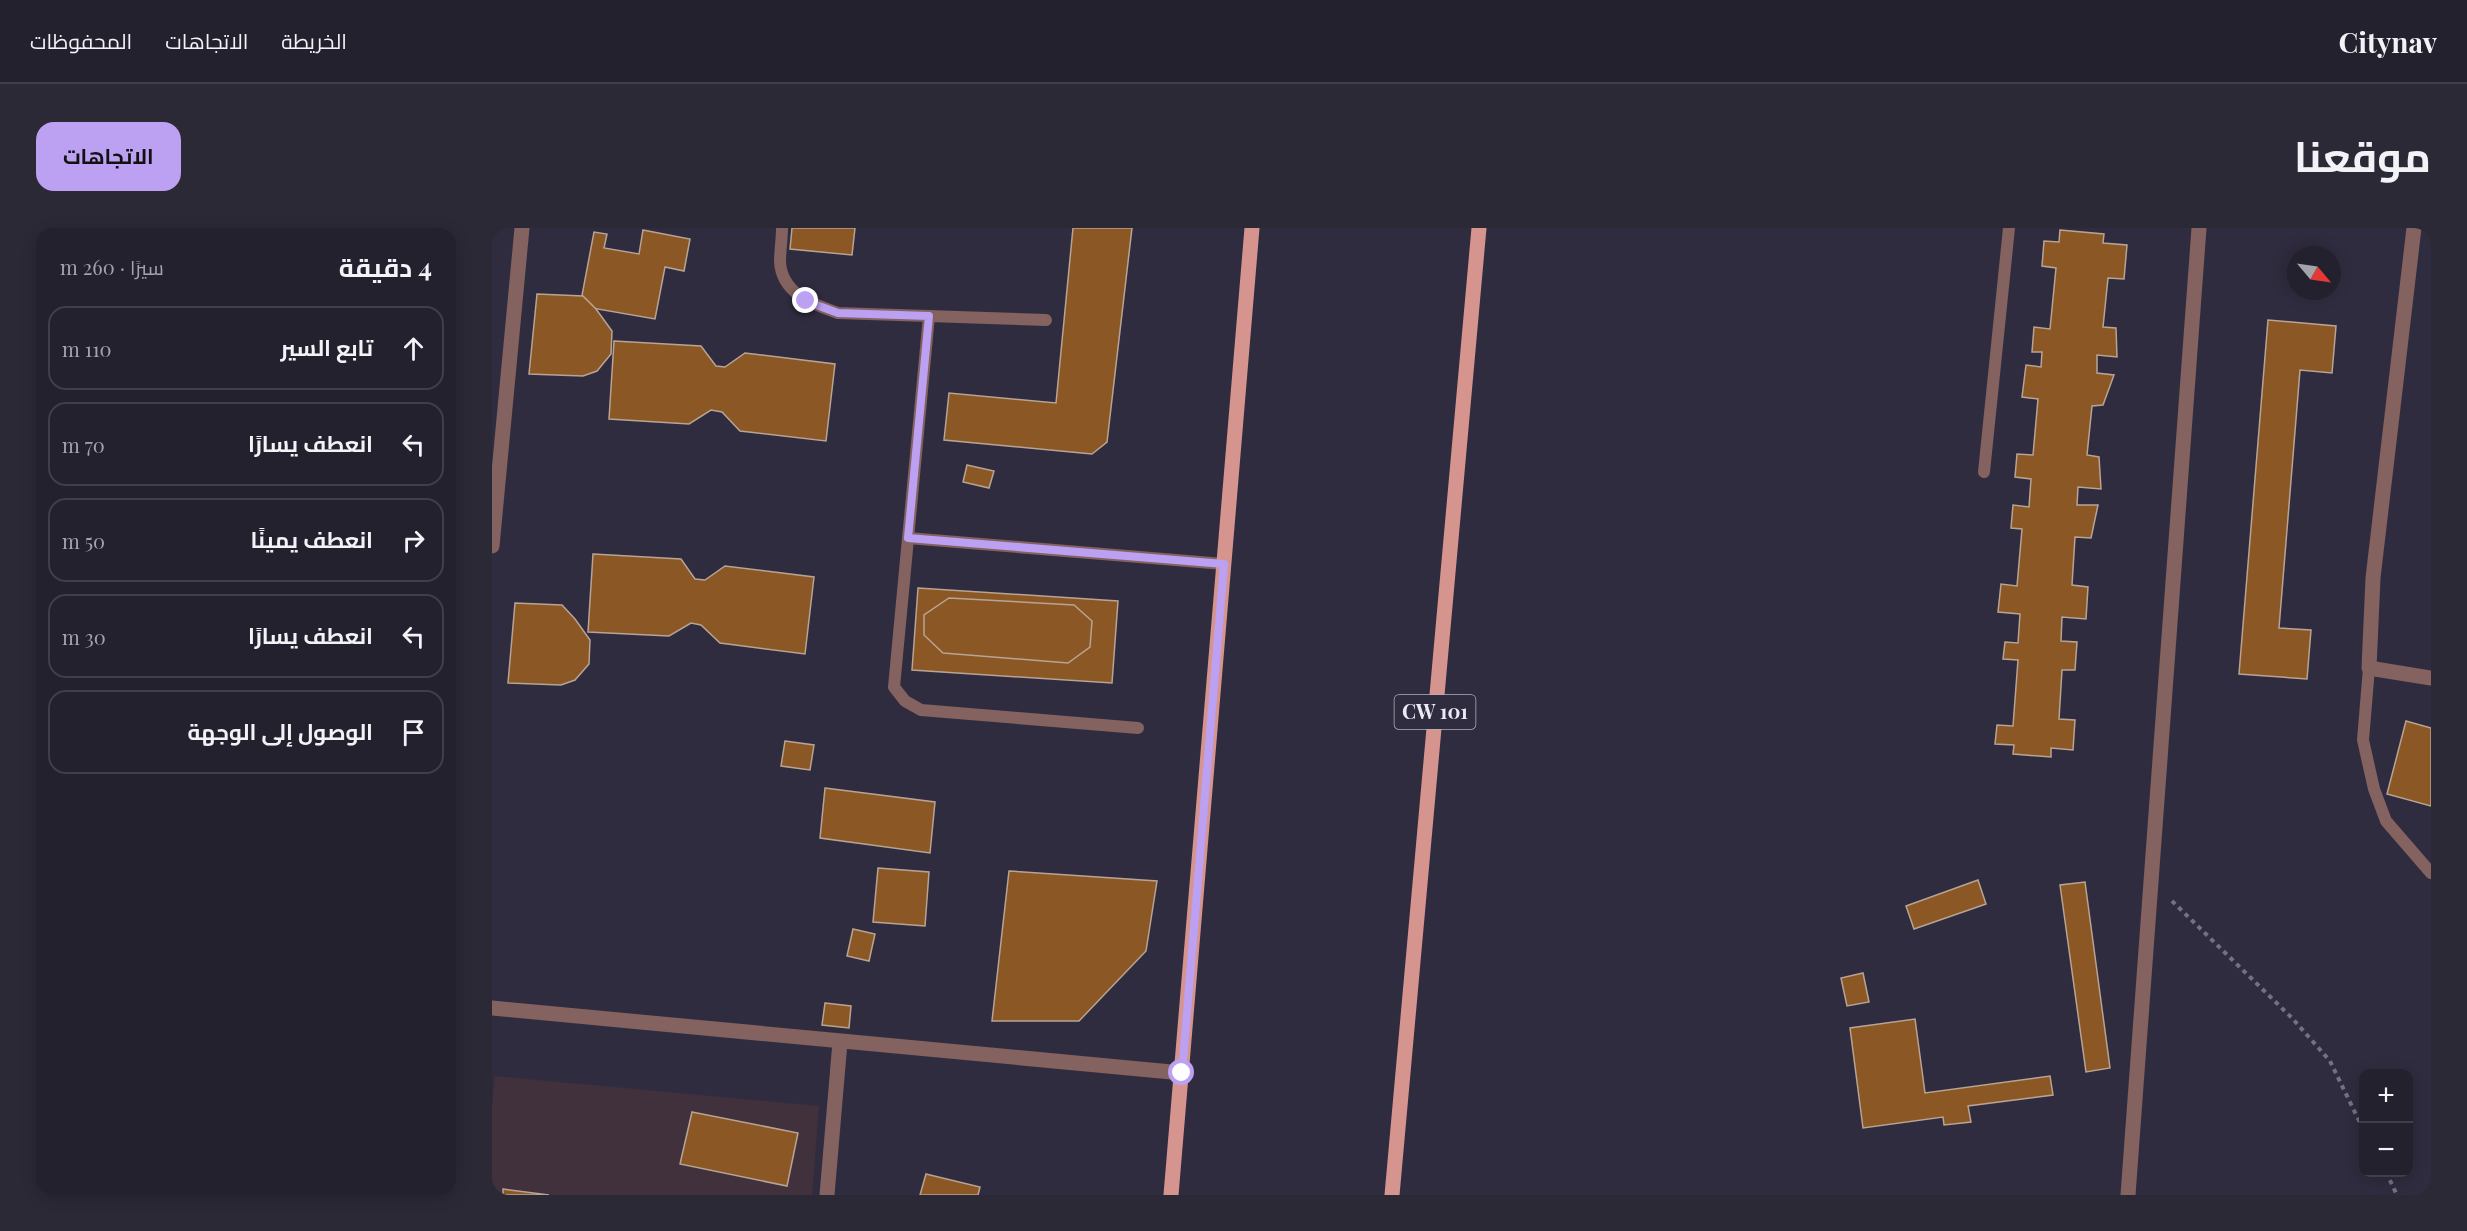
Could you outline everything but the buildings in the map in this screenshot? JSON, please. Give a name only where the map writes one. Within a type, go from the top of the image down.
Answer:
[{"type":"main road","points":[[1171,1195],[1252,228]]},
{"type":"main road","name":"CW 101","points":[[1392,1195],[1479,228]]},
{"type":"street","points":[[492,546],[522,228]]},
{"type":"street","points":[[2128,1195],[2199,228]]},
{"type":"street","points":[[2414,228],[2373,578],[2369,668],[2431,678]]},
{"type":"street","points":[[492,1008],[1182,1073]]},
{"type":"street","points":[[827,1195],[840,1042]]},
{"type":"lane","points":[[782,228],[780,264],[790,287],[806,301],[838,313],[1046,320]]},
{"type":"lane","points":[[1984,472],[2009,228]]},
{"type":"lane","points":[[929,316],[894,687],[905,701],[921,711],[1138,728]]},
{"type":"lane","points":[[908,538],[1224,564]]},
{"type":"lane","points":[[2369,668],[2363,740],[2374,789],[2386,821],[2431,873]]},
{"type":"path","points":[[2151,879],[2199,929],[2292,1018],[2330,1062],[2360,1123]]},
{"type":"path","points":[[2388,1177],[2397,1195]]},
{"type":"shaded area","points":[[495,1076],[819,1106],[812,1195],[492,1195],[492,1107]]},
{"type":"route","points":[[806,301],[838,313],[929,316],[908,538],[1224,564],[1182,1073]]}]
